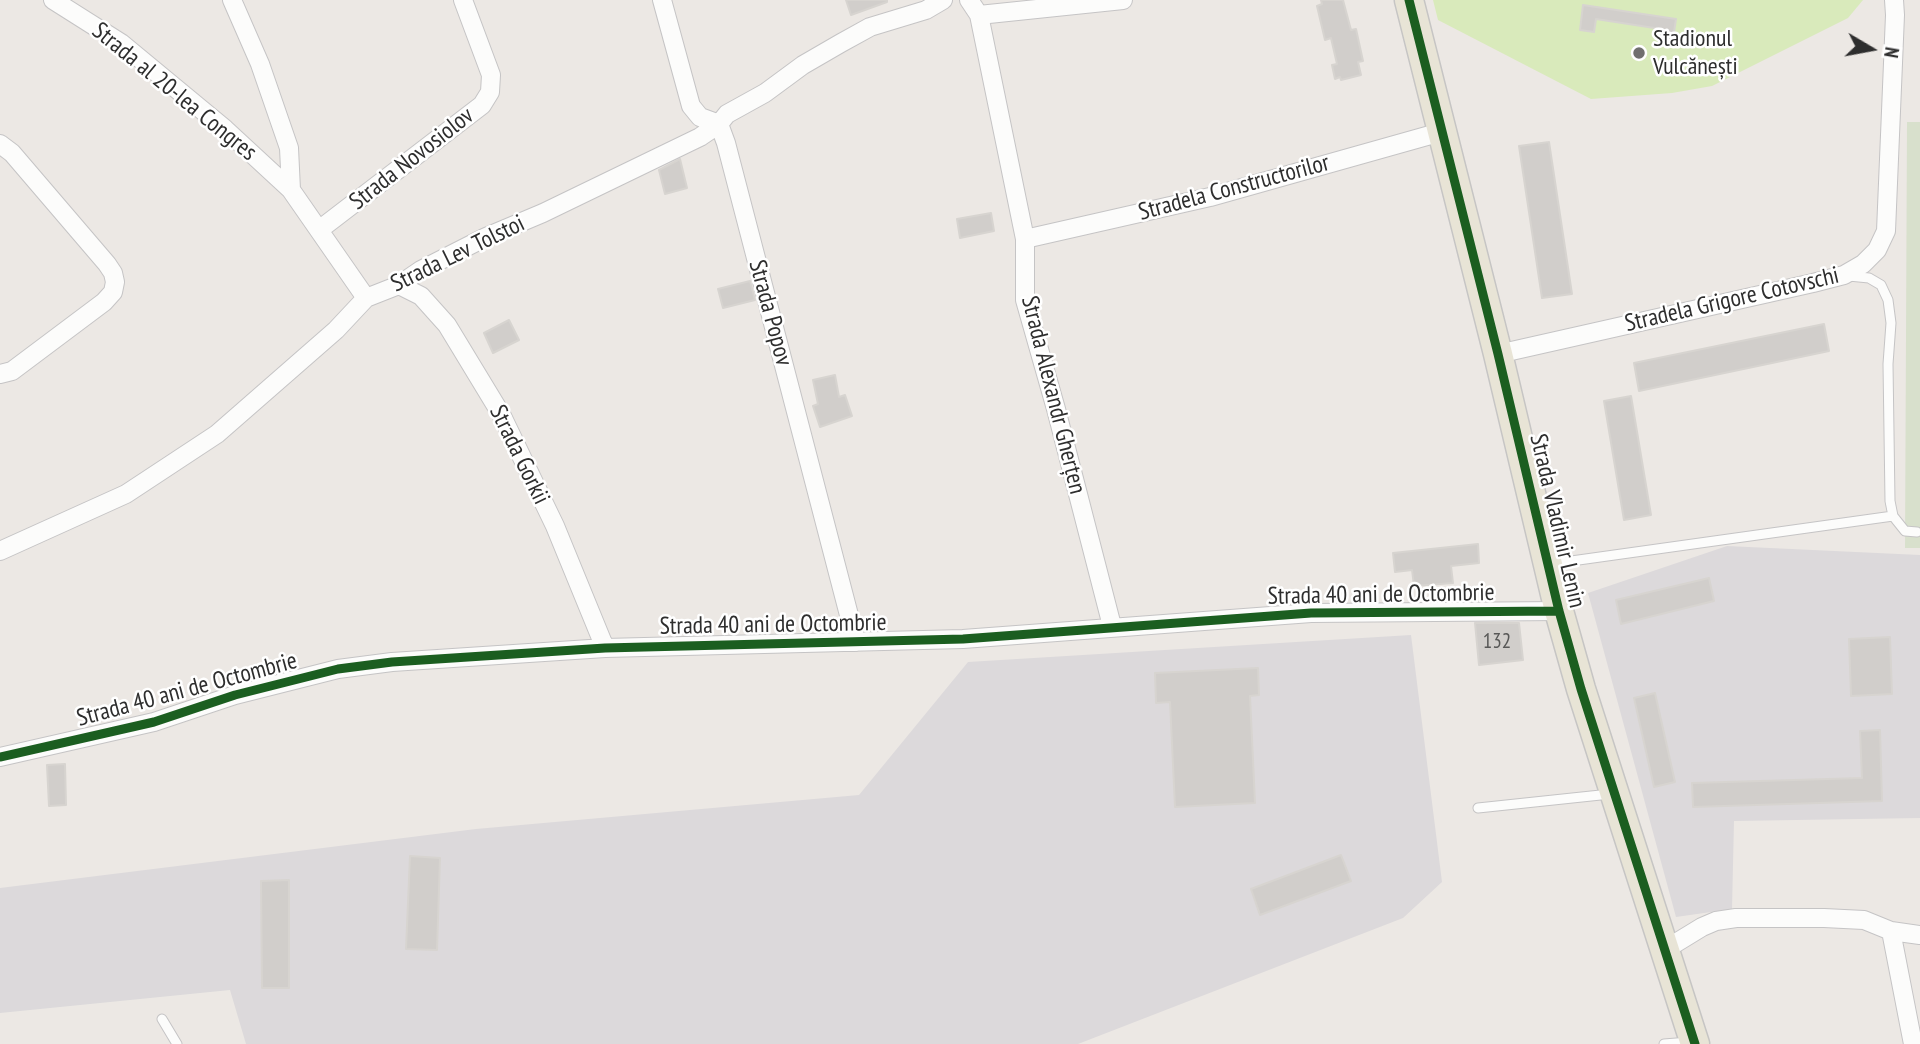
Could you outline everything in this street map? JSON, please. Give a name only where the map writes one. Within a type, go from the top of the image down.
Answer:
[{"type":"main road","name":"Strada Vladimir Lenin","points":[[1409,0],[1559,611],[1581,689],[1695,1043]]},
{"type":"street","name":"Strada al 20-lea Congres","points":[[53,0],[121,43],[225,130],[291,190],[366,298]]},
{"type":"street","points":[[232,0],[260,64],[289,148],[291,190]]},
{"type":"street","name":"Strada Novosiolov","points":[[319,230],[482,105],[490,92],[491,75],[464,0]]},
{"type":"street","points":[[662,0],[691,106],[700,117],[719,124]]},
{"type":"street","name":"Strada Lev Tolstoi","points":[[0,551],[126,494],[217,434],[335,330],[366,298],[399,285],[446,257],[700,137],[719,124],[727,114],[765,93],[803,65],[841,43],[870,27],[926,10],[943,0]]},
{"type":"street","points":[[974,8],[1123,0]]},
{"type":"street","name":"Stradela Grigore Cotovschi","points":[[1498,354],[1844,275],[1863,264],[1877,250],[1885,231],[1894,0]]},
{"type":"street","name":"Strada Alexandr Gherțen","points":[[974,8],[1025,239],[1025,300],[1112,626]]},
{"type":"street","name":"Strada Popov","points":[[719,124],[856,642]]},
{"type":"street","name":"Stradela Constructorilor","points":[[1025,239],[1210,197],[1441,132]]},
{"type":"street","points":[[0,144],[12,153],[107,264],[115,282],[113,292],[104,302],[12,370],[0,373]]},
{"type":"street","name":"Strada Gorkii","points":[[399,285],[421,296],[447,326],[501,414],[555,526],[605,648]]},
{"type":"street","name":"Strada 40 ani de Octombrie","points":[[0,757],[154,722],[235,695],[338,669],[416,660],[605,648],[963,639],[1311,613],[1559,611]]},
{"type":"street","points":[[1666,949],[1709,923],[1736,918],[1864,920],[1891,931],[1920,936]]},
{"type":"street","points":[[1891,931],[1913,1044]]},
{"type":"lane","points":[[1844,275],[1869,278],[1881,285],[1888,300],[1891,323],[1888,363],[1890,501],[1893,516],[1905,531],[1917,532]]},
{"type":"lane","points":[[1549,564],[1893,516]]},
{"type":"lane","points":[[1478,808],[1615,793]]},
{"type":"lane","points":[[162,1019],[177,1044]]},
{"type":"lane","points":[[1664,1044],[1695,1043]]},
{"type":"shaded area","points":[[1727,546],[1920,555],[1920,818],[1734,821],[1732,909],[1676,917],[1588,593]]},
{"type":"shaded area","points":[[1411,635],[1442,882],[1403,918],[1078,1044],[246,1044],[230,990],[0,1013],[0,888],[476,829],[859,795],[968,662]]},
{"type":"green space","name":"Stadionul Vulcănești","points":[[1433,0],[1863,0],[1848,18],[1712,86],[1672,93],[1591,99],[1438,20]]},
{"type":"green space","points":[[1907,122],[1920,122],[1920,548],[1905,548]]},
{"type":"building","points":[[846,0],[887,0],[887,2],[851,15]]},
{"type":"building","points":[[1321,0],[1343,0],[1351,30],[1356,29],[1363,61],[1358,62],[1361,75],[1335,79],[1332,65],[1337,64],[1331,38],[1325,40],[1317,6],[1322,4]]},
{"type":"building","points":[[1583,5],[1676,19],[1672,45],[1659,43],[1661,29],[1596,19],[1594,32],[1580,30]]},
{"type":"building","points":[[1549,142],[1572,294],[1542,298],[1519,146]]},
{"type":"building","points":[[680,159],[687,188],[665,194],[659,170]]},
{"type":"building","points":[[991,213],[994,231],[960,238],[957,219]]},
{"type":"building","points":[[750,281],[755,300],[723,308],[718,289]]},
{"type":"building","points":[[509,320],[519,340],[493,353],[484,333]]},
{"type":"building","points":[[1824,324],[1829,351],[1639,391],[1634,363]]},
{"type":"building","points":[[835,375],[839,397],[845,395],[852,416],[820,427],[813,406],[818,404],[813,380]]},
{"type":"building","points":[[1631,396],[1651,515],[1624,520],[1604,401]]},
{"type":"building","points":[[1478,544],[1479,563],[1451,566],[1453,583],[1414,586],[1412,570],[1395,572],[1393,553]]},
{"type":"building","points":[[1709,578],[1714,601],[1621,624],[1616,600]]},
{"type":"building","points":[[1475,623],[1519,623],[1523,660],[1479,665]]},
{"type":"building","points":[[1890,637],[1892,694],[1851,696],[1849,639]]},
{"type":"building","points":[[1258,668],[1259,695],[1250,696],[1255,803],[1175,807],[1170,702],[1156,703],[1155,673]]},
{"type":"building","points":[[1655,693],[1675,782],[1654,787],[1634,698]]},
{"type":"building","points":[[1880,730],[1882,801],[1693,807],[1692,783],[1862,778],[1860,731]]},
{"type":"building","points":[[65,764],[66,805],[49,806],[47,765]]},
{"type":"building","points":[[1341,855],[1351,881],[1260,915],[1251,889]]},
{"type":"building","points":[[410,856],[440,858],[437,950],[406,949]]},
{"type":"building","points":[[289,880],[289,988],[262,988],[261,881]]},
{"type":"cycle path","points":[[1409,0],[1559,611],[1581,689],[1695,1044]]},
{"type":"cycle path","points":[[0,757],[154,722],[235,695],[338,669],[392,662],[605,648],[963,639],[1311,613],[1559,611]]},
{"type":"place","name":"Stadionul Vulcănești","points":[[1639,53]]}]
